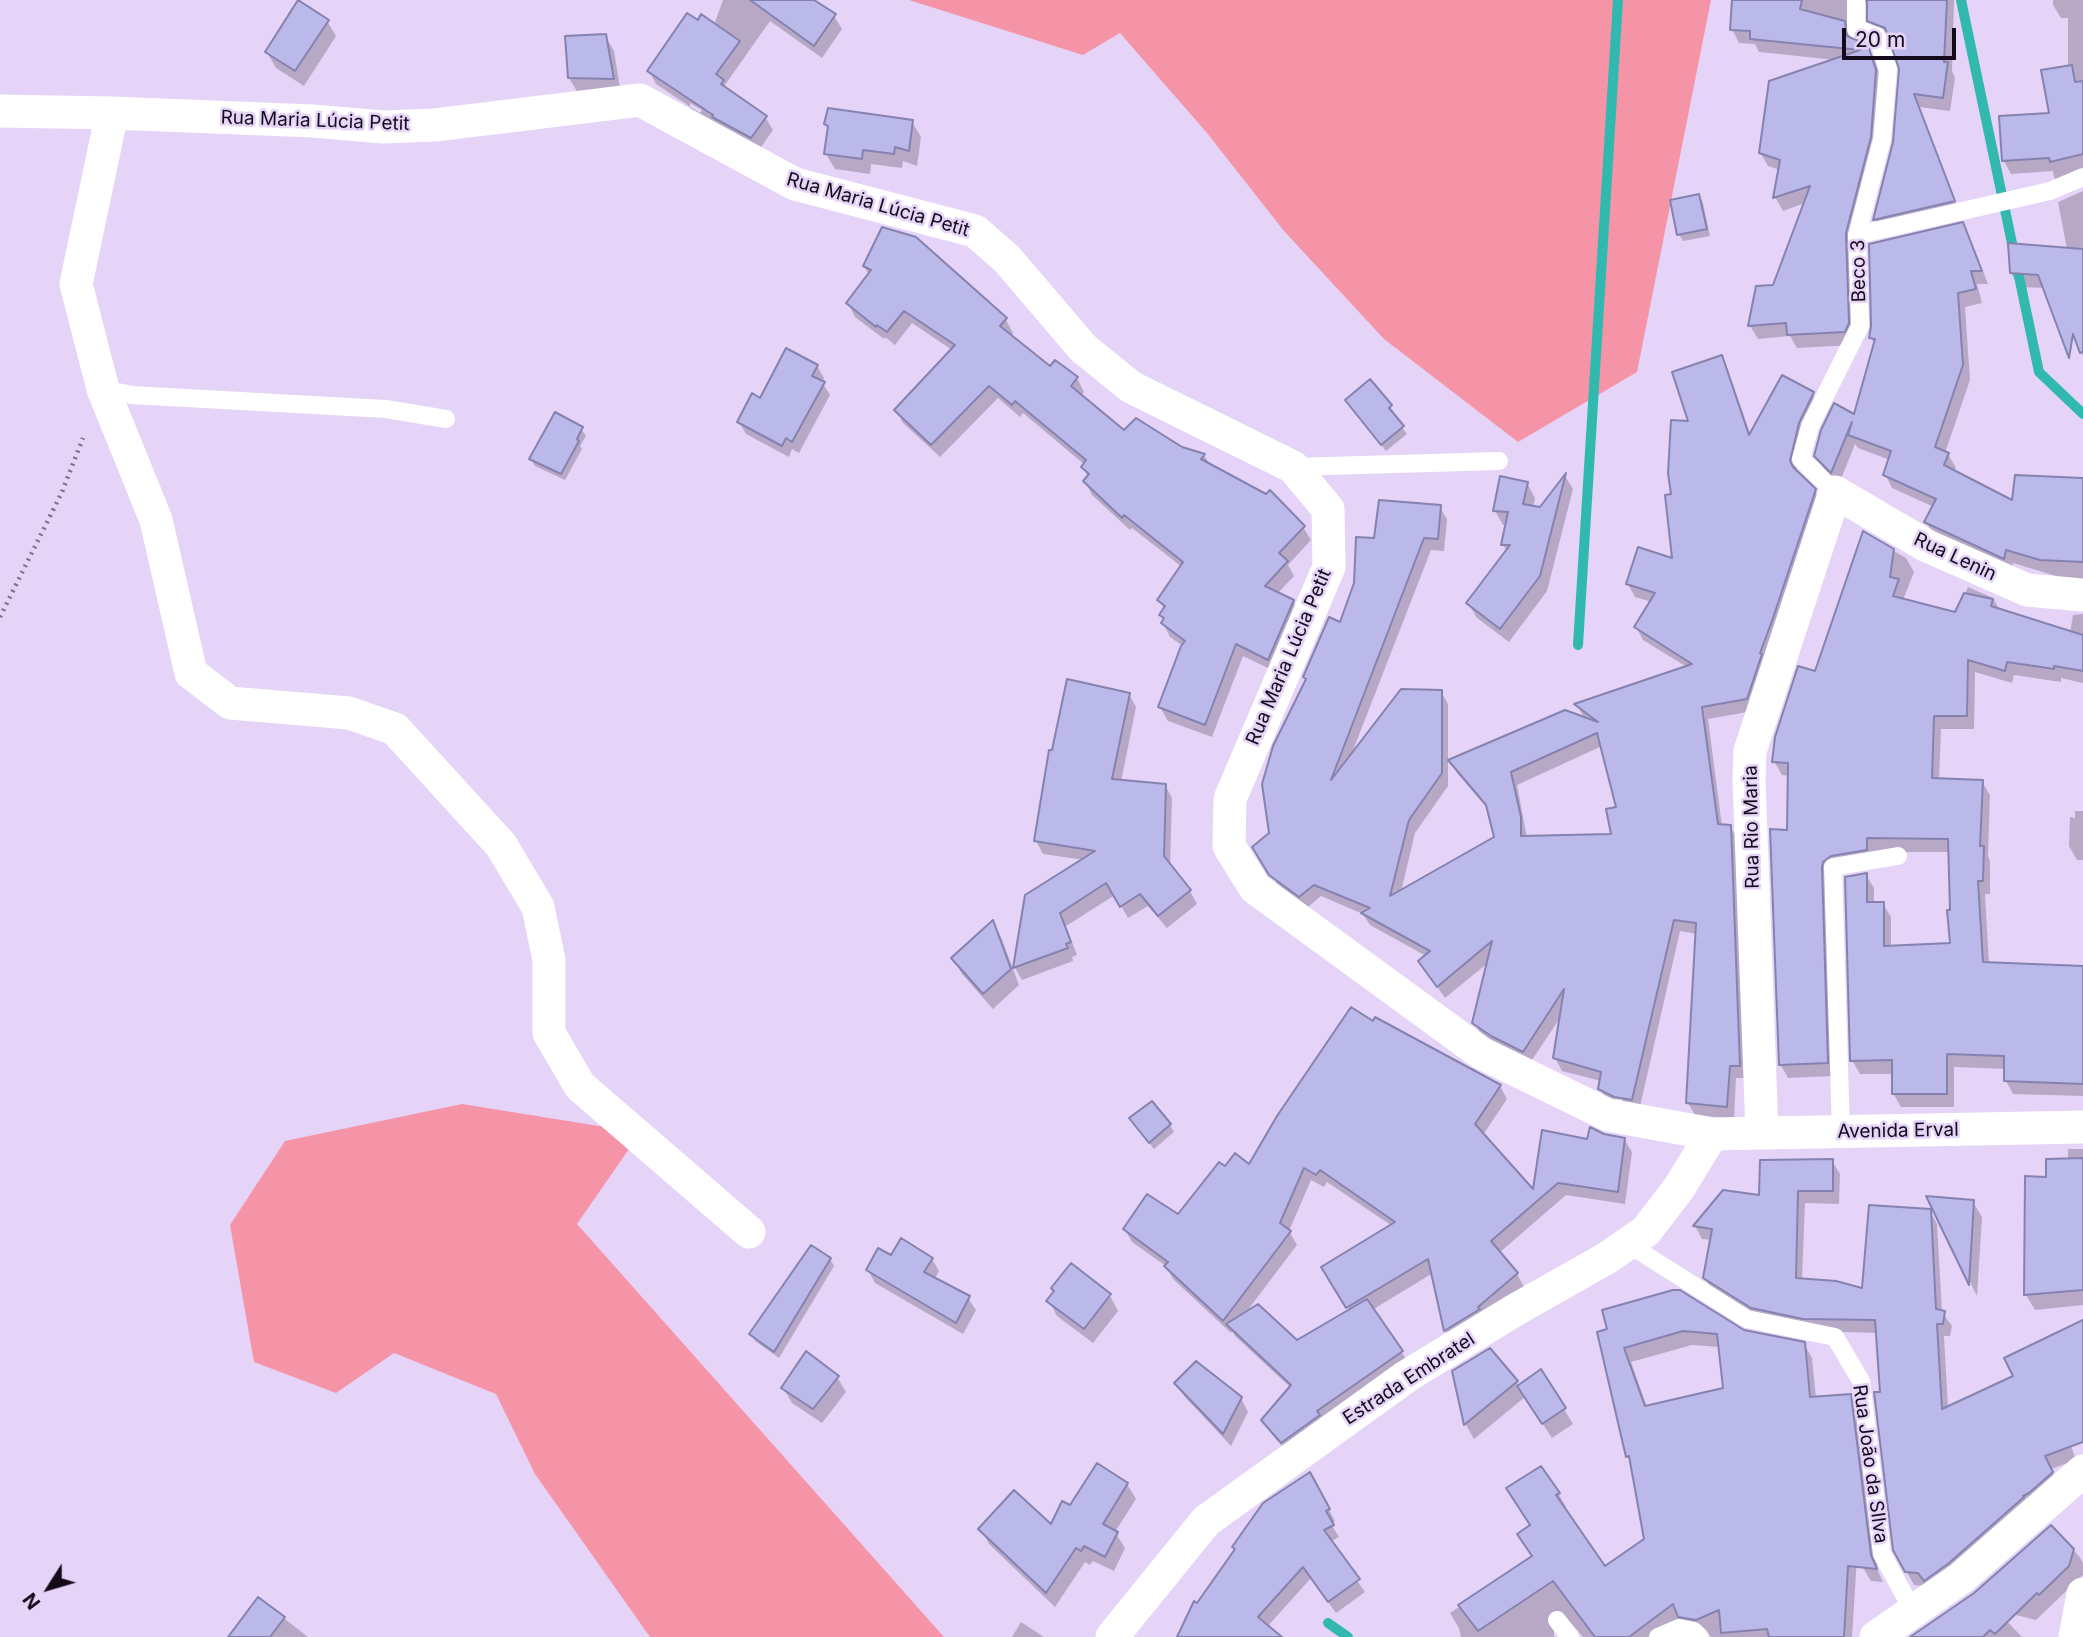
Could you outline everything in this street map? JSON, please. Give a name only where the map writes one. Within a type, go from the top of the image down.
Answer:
[{"type":"street","name":"Rua Maria Lúcia Petit","points":[[0,111],[313,121],[383,127],[435,124],[640,100],[794,184],[975,231],[1007,260],[1083,348],[1131,387],[1293,467],[1328,509],[1329,567],[1230,799],[1228,846],[1255,888],[1481,1053],[1608,1115],[1712,1134]]},
{"type":"street","points":[[112,113],[76,284],[103,389],[156,520],[191,673],[230,703],[349,713],[395,729],[501,845],[538,907],[549,960],[549,1033],[580,1086],[749,1232]]},
{"type":"street","name":"Rua Lenin","points":[[1835,492],[1927,546],[2027,590],[2083,595]]},
{"type":"street","name":"Rua Rio Maria","points":[[1762,1133],[1750,751],[1835,492]]},
{"type":"street","name":"Avenida Erval","points":[[1712,1134],[2083,1127]]},
{"type":"street","name":"Estrada Embratel","points":[[1112,1637],[1206,1521],[1407,1376],[1607,1258],[1646,1231],[1679,1188],[1712,1134]]},
{"type":"street","points":[[1876,1637],[1961,1578],[2083,1471]]},
{"type":"street","points":[[2075,1637],[2083,1594]]},
{"type":"lane","name":"Beco 3","points":[[1835,492],[1801,459],[1810,426],[1860,326],[1857,235],[1882,139],[1888,69],[1877,36],[1856,29],[1856,0]]},
{"type":"lane","points":[[1857,235],[2050,191],[2083,177]]},
{"type":"lane","points":[[103,389],[132,395],[386,409],[446,419]]},
{"type":"lane","points":[[1293,467],[1499,461]]},
{"type":"lane","points":[[1841,1132],[1833,867],[1898,856]]},
{"type":"lane","name":"Rua João da SIlva","points":[[1628,1244],[1747,1319],[1835,1337],[1861,1381],[1882,1554],[1913,1611]]},
{"type":"lane","points":[[1557,1620],[1570,1637]]},
{"type":"lane","points":[[1658,1637],[1679,1628],[1694,1631],[1700,1637]]},
{"type":"path","points":[[0,617],[62,492],[103,389]]},
{"type":"shaded area","points":[[909,0],[1711,0],[1637,372],[1518,442],[1384,339],[1284,231],[1207,133],[1120,33],[1083,55]]},
{"type":"shaded area","points":[[462,1104],[605,1127],[629,1149],[577,1224],[944,1637],[650,1637],[535,1474],[496,1394],[394,1353],[336,1393],[254,1362],[230,1225],[285,1141]]},
{"type":"building","points":[[298,0],[329,20],[295,71],[265,52]]},
{"type":"building","points":[[750,0],[814,0],[836,14],[814,46]]},
{"type":"building","points":[[1732,0],[1802,0],[1800,9],[1845,21],[1847,36],[1868,45],[1876,70],[1871,137],[1846,233],[1849,323],[1845,332],[1787,335],[1786,323],[1748,326],[1756,286],[1773,285],[1810,186],[1773,198],[1780,160],[1759,153],[1769,81],[1860,50],[1750,39],[1750,31],[1730,30]]},
{"type":"building","points":[[1867,0],[1947,0],[1944,62],[1948,62],[1943,98],[1914,94],[1955,201],[1873,220],[1893,142],[1899,69],[1885,28],[1867,21]]},
{"type":"building","points":[[687,13],[698,20],[701,14],[740,41],[716,74],[724,80],[721,84],[767,116],[751,138],[712,117],[713,115],[647,71]]},
{"type":"building","points":[[606,34],[614,79],[568,78],[565,36]]},
{"type":"building","points":[[2072,65],[2075,82],[2083,81],[2083,154],[2050,162],[2049,158],[2002,161],[1999,116],[2049,113],[2041,70]]},
{"type":"building","points":[[828,108],[913,120],[909,151],[895,147],[894,154],[863,150],[862,159],[824,154],[828,126],[824,124]]},
{"type":"building","points":[[1699,194],[1707,229],[1677,235],[1670,200]]},
{"type":"building","points":[[1963,222],[1982,271],[1971,271],[1976,289],[1958,293],[1963,365],[1935,447],[1949,453],[1944,465],[2012,500],[2015,475],[2083,478],[2083,562],[2040,560],[2006,550],[2004,559],[1924,522],[1936,499],[1883,475],[1891,451],[1848,435],[1852,422],[1831,473],[1814,456],[1821,430],[1834,403],[1854,414],[1875,339],[1869,338],[1869,244]]},
{"type":"building","points":[[882,227],[916,237],[1007,318],[1000,326],[1050,366],[1055,360],[1078,377],[1071,386],[1124,430],[1136,418],[1182,447],[1205,454],[1201,459],[1266,494],[1270,490],[1305,526],[1279,553],[1288,561],[1265,586],[1294,600],[1268,660],[1236,644],[1205,725],[1158,707],[1185,641],[1161,623],[1164,618],[1159,615],[1165,606],[1157,600],[1183,562],[1124,515],[1122,518],[1083,481],[1089,474],[1081,467],[1086,460],[1015,401],[1012,405],[989,386],[931,445],[894,410],[955,345],[904,311],[887,332],[877,325],[876,327],[846,303],[871,270],[863,266]]},
{"type":"building","points":[[2008,243],[2083,249],[2083,352],[2080,353],[2073,334],[2069,358],[2038,275],[2010,273]]},
{"type":"building","points":[[786,348],[818,365],[812,376],[825,382],[792,442],[786,438],[782,446],[737,422],[752,393],[760,398]]},
{"type":"building","points":[[1722,355],[1749,435],[1782,375],[1814,392],[1799,423],[1790,461],[1816,489],[1747,699],[1702,707],[1718,824],[1731,825],[1740,1066],[1730,1066],[1727,1107],[1686,1103],[1696,923],[1674,920],[1632,1100],[1614,1097],[1598,1089],[1601,1072],[1553,1058],[1564,989],[1523,1052],[1472,1023],[1492,941],[1437,987],[1418,961],[1430,951],[1361,913],[1370,908],[1314,885],[1299,897],[1269,875],[1252,847],[1269,833],[1262,784],[1273,746],[1306,679],[1303,677],[1329,617],[1340,622],[1354,583],[1356,537],[1374,538],[1379,500],[1441,505],[1438,539],[1424,538],[1331,780],[1401,689],[1442,690],[1442,773],[1409,820],[1390,896],[1494,837],[1486,805],[1448,760],[1565,710],[1598,722],[1574,704],[1692,664],[1634,627],[1655,593],[1626,584],[1638,547],[1672,558],[1665,495],[1671,494],[1668,473],[1671,420],[1688,421],[1672,372]],"holes":[[[1597,733],[1616,807],[1606,809],[1611,834],[1521,836],[1521,817],[1511,772]]]},
{"type":"building","points":[[1370,379],[1392,405],[1389,408],[1404,426],[1381,445],[1345,400]]},
{"type":"building","points":[[555,412],[583,427],[577,439],[579,441],[561,474],[529,459]]},
{"type":"building","points":[[1566,473],[1540,576],[1500,629],[1466,603],[1510,545],[1501,545],[1508,512],[1493,511],[1500,476],[1528,482],[1523,504],[1540,507]]},
{"type":"building","points":[[1863,531],[1894,549],[1890,577],[1899,579],[1893,596],[1955,612],[1964,593],[1993,599],[1991,606],[2083,635],[2083,671],[2007,662],[2005,671],[1968,660],[1967,716],[1934,716],[1932,778],[1983,780],[1980,846],[1984,846],[1983,881],[1978,881],[1983,962],[2083,966],[2083,1084],[2004,1081],[2004,1056],[1947,1054],[1947,1094],[1892,1094],[1892,1060],[1850,1061],[1845,877],[1867,873],[1867,902],[1884,902],[1884,946],[1950,943],[1947,910],[1950,910],[1948,839],[1867,838],[1867,850],[1831,856],[1823,862],[1828,1063],[1779,1065],[1770,829],[1787,830],[1788,763],[1772,762],[1775,737],[1798,666],[1815,671]]},
{"type":"building","points":[[1067,679],[1130,693],[1112,779],[1166,784],[1164,856],[1191,890],[1158,916],[1140,894],[1120,907],[1106,883],[1060,913],[1071,942],[1066,944],[1068,948],[1013,968],[1025,895],[1095,851],[1034,841],[1049,750],[1052,750]]},
{"type":"building","points":[[993,920],[1011,969],[983,994],[951,958]]},
{"type":"building","points":[[1351,1007],[1373,1021],[1375,1017],[1501,1085],[1475,1124],[1533,1189],[1542,1130],[1587,1139],[1590,1127],[1604,1134],[1625,1138],[1618,1192],[1558,1183],[1491,1241],[1518,1273],[1478,1307],[1480,1309],[1444,1331],[1428,1259],[1346,1308],[1321,1267],[1395,1222],[1320,1170],[1316,1175],[1304,1168],[1280,1223],[1291,1231],[1223,1321],[1164,1266],[1168,1262],[1123,1229],[1147,1194],[1178,1214],[1219,1162],[1225,1166],[1235,1153],[1249,1164],[1277,1116]]},
{"type":"building","points":[[1152,1101],[1171,1124],[1149,1143],[1129,1118]]},
{"type":"building","points":[[2083,1158],[2083,1290],[2024,1295],[2025,1176],[2046,1177],[2046,1159]]},
{"type":"building","points":[[1833,1159],[1833,1191],[1798,1191],[1796,1278],[1836,1281],[1862,1288],[1869,1205],[1931,1209],[1936,1309],[1945,1311],[1943,1324],[1937,1324],[1942,1409],[2013,1376],[2004,1358],[2083,1320],[2083,1442],[2045,1456],[2053,1472],[1949,1563],[1924,1581],[1918,1573],[1905,1572],[1893,1550],[1874,1392],[1880,1392],[1875,1320],[1803,1319],[1751,1308],[1703,1278],[1712,1229],[1693,1226],[1723,1190],[1759,1195],[1760,1160]]},
{"type":"building","points":[[1926,1196],[1974,1200],[1969,1285]]},
{"type":"building","points":[[901,1238],[933,1258],[924,1272],[970,1296],[956,1323],[866,1270],[878,1248],[891,1255]]},
{"type":"building","points":[[811,1245],[831,1258],[774,1352],[749,1334]]},
{"type":"building","points":[[1071,1263],[1111,1294],[1084,1329],[1046,1301],[1054,1291],[1051,1288]]},
{"type":"building","points":[[1680,1290],[1744,1330],[1805,1342],[1810,1397],[1851,1394],[1871,1555],[1877,1569],[1848,1566],[1844,1637],[1769,1637],[1767,1629],[1721,1633],[1719,1610],[1696,1620],[1678,1617],[1673,1604],[1629,1637],[1595,1637],[1553,1581],[1478,1631],[1458,1605],[1532,1556],[1517,1534],[1530,1525],[1506,1488],[1541,1466],[1560,1493],[1556,1495],[1605,1566],[1644,1539],[1629,1456],[1626,1457],[1597,1332],[1607,1329],[1602,1310]],"holes":[[[1683,1331],[1717,1334],[1723,1388],[1645,1406],[1624,1348]]]},
{"type":"building","points":[[1367,1299],[1403,1351],[1317,1411],[1320,1415],[1281,1443],[1261,1420],[1291,1385],[1226,1324],[1258,1304],[1297,1340]]},
{"type":"building","points":[[1490,1348],[1518,1381],[1464,1425],[1452,1371]]},
{"type":"building","points":[[806,1351],[839,1376],[813,1409],[781,1388]]},
{"type":"building","points":[[1196,1361],[1242,1397],[1223,1434],[1174,1383]]},
{"type":"building","points":[[1541,1369],[1566,1408],[1542,1424],[1517,1386]]},
{"type":"building","points":[[1097,1463],[1128,1483],[1103,1524],[1118,1532],[1105,1557],[1084,1546],[1081,1551],[1076,1548],[1046,1593],[978,1529],[1014,1490],[1051,1524],[1062,1501],[1070,1505]]},
{"type":"building","points":[[1310,1472],[1330,1509],[1326,1511],[1334,1525],[1324,1530],[1360,1579],[1328,1602],[1303,1567],[1258,1617],[1282,1637],[1177,1637],[1194,1601],[1197,1603],[1263,1503]]},
{"type":"building","points":[[2051,1525],[2074,1549],[2069,1566],[1995,1634],[1990,1630],[1983,1637],[1910,1637],[1974,1593]]},
{"type":"building","points":[[258,1597],[285,1617],[270,1637],[228,1637]]},
{"type":"waterway","points":[[1578,645],[1618,0]]},
{"type":"waterway","points":[[1961,0],[2039,372],[2083,414]]},
{"type":"waterway","points":[[1328,1623],[1348,1637]]}]
